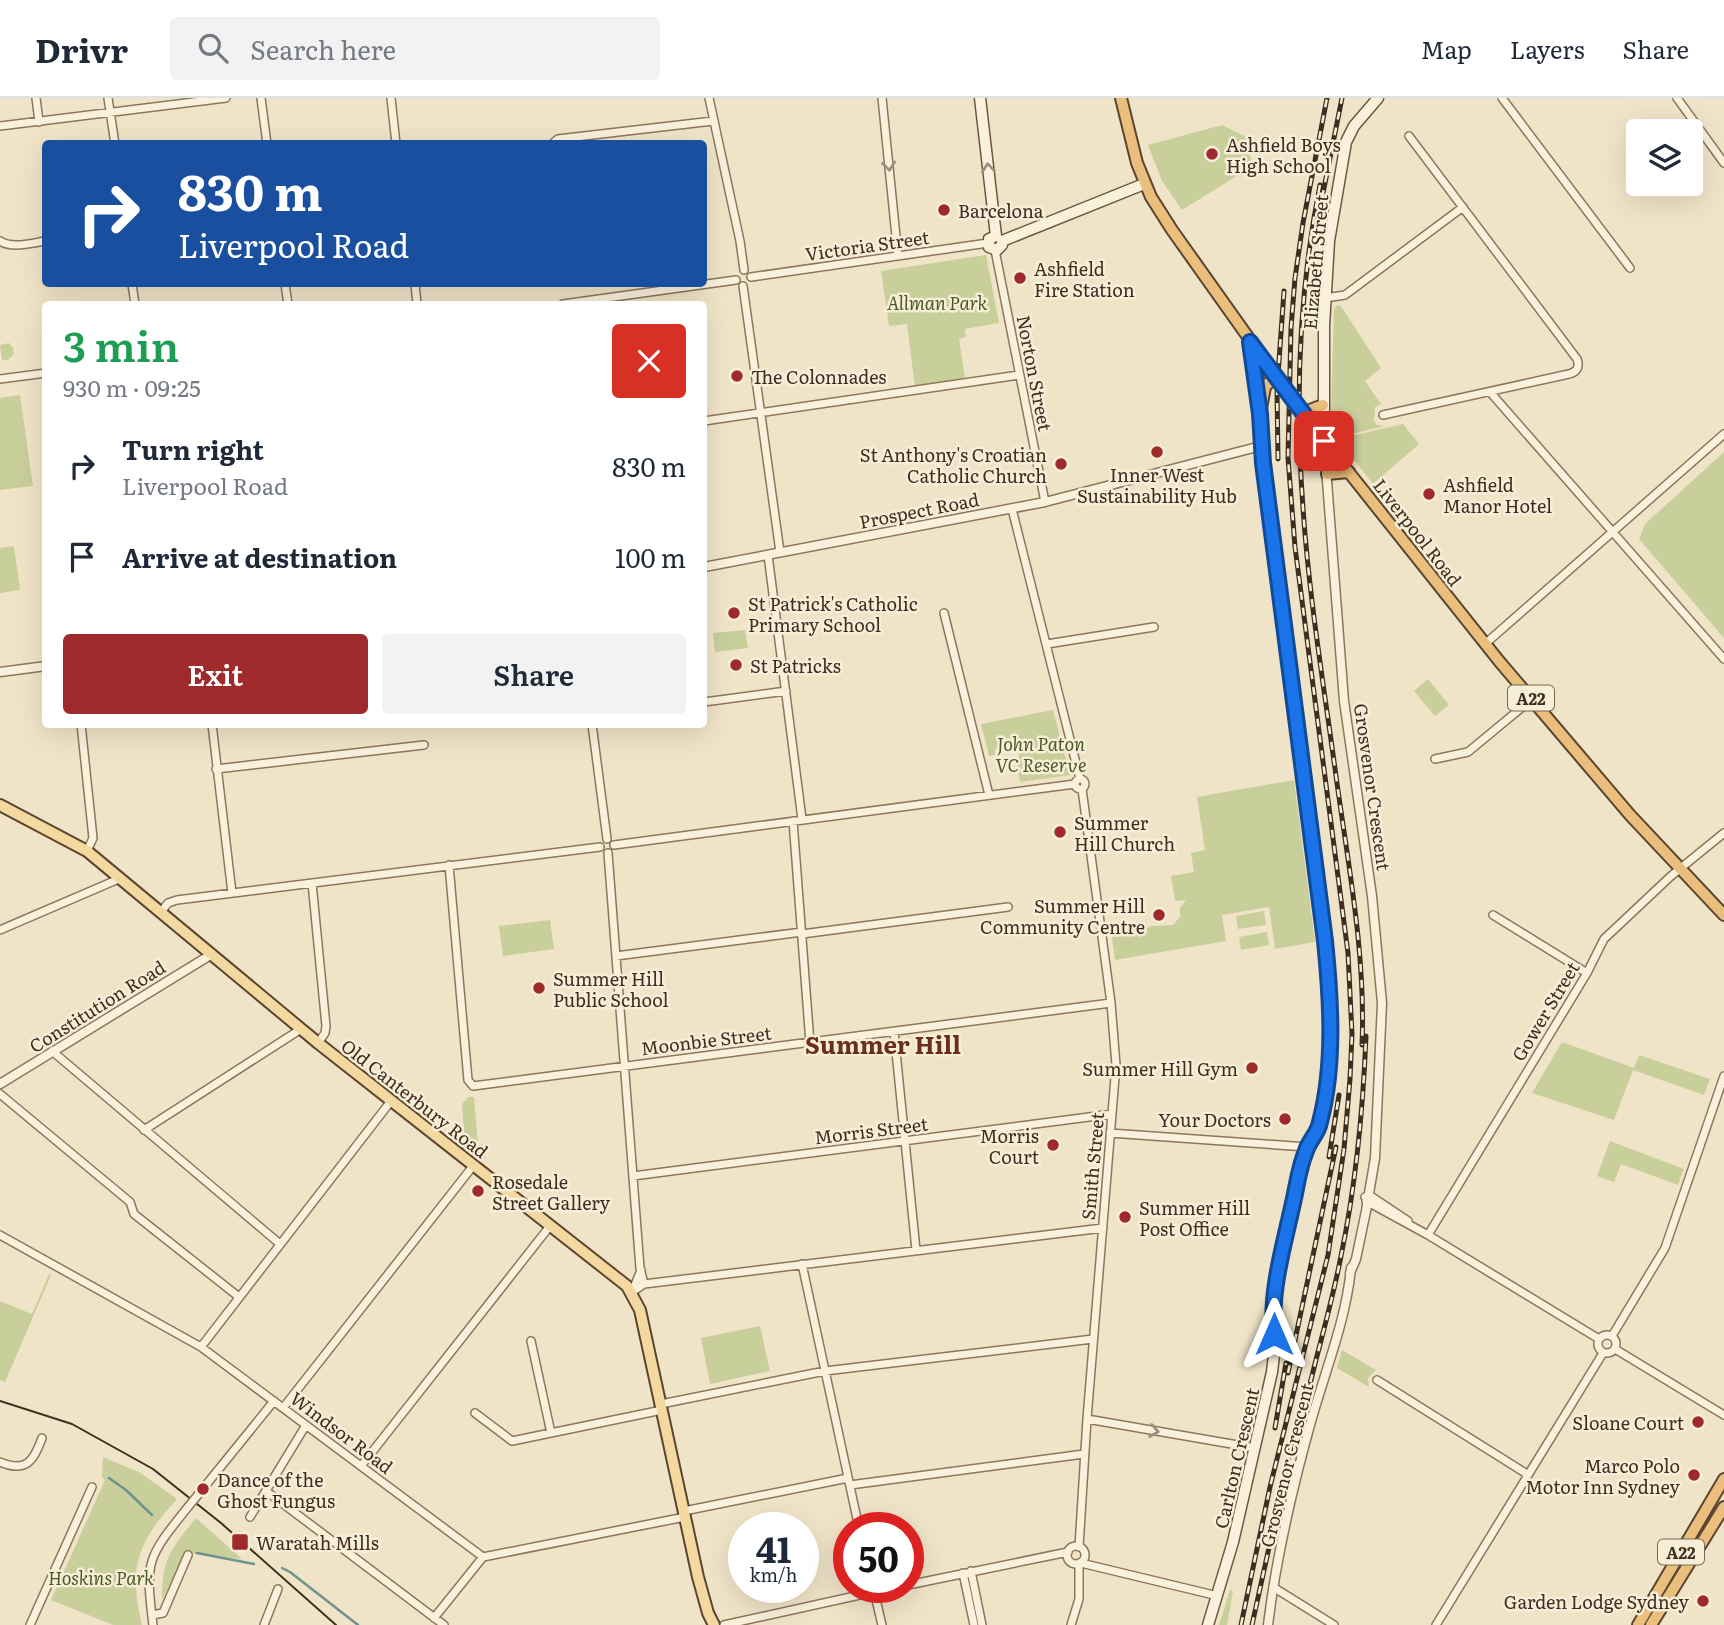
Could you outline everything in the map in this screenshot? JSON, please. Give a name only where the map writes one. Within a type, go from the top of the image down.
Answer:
[{"type":"highway","name":"Liverpool Road","points":[[1121,98],[1127,129],[1144,184],[1250,342],[1306,411],[1324,441],[1485,644],[1630,816],[1724,915]]},
{"type":"highway","points":[[1260,414],[1265,387],[1275,375]]},
{"type":"highway","points":[[1306,411],[1323,405]]},
{"type":"highway","points":[[1327,474],[1349,472]]},
{"type":"highway","name":"A22","points":[[1638,1625],[1724,1479]]},
{"type":"highway","name":"A22","points":[[1651,1625],[1724,1507]]},
{"type":"main road","points":[[981,98],[999,238]]},
{"type":"main road","name":"Elizabeth Street","points":[[1324,441],[1325,298],[1329,241],[1344,150],[1354,126],[1378,98]]},
{"type":"main road","points":[[991,247],[990,237],[999,238],[1144,184]]},
{"type":"main road","name":"Carlton Crescent","points":[[1208,1625],[1236,1531],[1274,1360],[1274,1296],[1307,1147],[1319,1127],[1329,1053],[1328,967],[1250,342]]},
{"type":"main road","name":"Old Canterbury Road","points":[[0,805],[87,851],[318,1043],[621,1280],[632,1292],[640,1310],[703,1597],[714,1625]]},
{"type":"street","points":[[36,98],[39,121]]},
{"type":"street","points":[[108,98],[114,140]]},
{"type":"street","points":[[0,126],[226,98]]},
{"type":"street","points":[[261,98],[266,140]]},
{"type":"street","points":[[391,98],[396,140]]},
{"type":"street","points":[[709,98],[744,271]]},
{"type":"street","points":[[882,98],[898,256]]},
{"type":"street","points":[[1502,98],[1629,268]]},
{"type":"street","points":[[1678,98],[1724,163]]},
{"type":"street","points":[[557,140],[713,121]]},
{"type":"street","points":[[1383,415],[1569,374],[1578,369],[1577,359],[1409,136]]},
{"type":"street","points":[[1325,298],[1345,295],[1463,208]]},
{"type":"street","points":[[0,241],[13,245],[42,241]]},
{"type":"street","name":"Victoria Street","points":[[751,277],[898,256],[991,247]]},
{"type":"street","name":"Norton Street","points":[[991,247],[1045,502]]},
{"type":"street","points":[[736,280],[737,273],[748,272],[751,277],[749,284],[743,286]]},
{"type":"street","points":[[707,284],[736,280],[743,286],[780,552]]},
{"type":"street","points":[[585,301],[686,287]]},
{"type":"street","points":[[0,379],[42,374]]},
{"type":"street","points":[[707,421],[1019,375]]},
{"type":"street","points":[[1490,392],[1724,659]]},
{"type":"street","points":[[1485,644],[1724,434]]},
{"type":"street","name":"Grosvenor Crescent","points":[[1268,1625],[1273,1587],[1306,1439],[1356,1259],[1375,1158],[1380,1072],[1382,1003],[1372,896],[1344,701],[1324,441]]},
{"type":"street","name":"Prospect Road","points":[[707,566],[1045,502],[1261,446]]},
{"type":"street","name":"Smith Street","points":[[1012,509],[1079,784],[1111,1003],[1116,1065],[1084,1454],[1079,1547]]},
{"type":"street","points":[[768,555],[802,819]]},
{"type":"street","points":[[944,613],[989,795]]},
{"type":"street","points":[[1047,644],[1154,627]]},
{"type":"street","points":[[0,672],[42,667]]},
{"type":"street","points":[[707,702],[786,691]]},
{"type":"street","points":[[1435,759],[1468,752],[1532,699]]},
{"type":"street","points":[[80,728],[93,838],[87,851]]},
{"type":"street","points":[[212,728],[232,893]]},
{"type":"street","points":[[593,728],[607,839],[614,845],[1079,784]]},
{"type":"street","points":[[216,769],[424,745]]},
{"type":"street","points":[[793,821],[810,1043]]},
{"type":"street","name":"Gower Street","points":[[1429,1235],[1587,973],[1604,939],[1724,832]]},
{"type":"street","points":[[607,839],[601,841],[600,847],[608,853]]},
{"type":"street","points":[[608,853],[614,845]]},
{"type":"street","points":[[161,912],[172,901],[600,847]]},
{"type":"street","points":[[608,853],[640,1270],[632,1292]]},
{"type":"street","name":"Moonbie Street","points":[[449,865],[468,1080],[472,1086],[1111,1003]]},
{"type":"street","points":[[0,930],[121,878]]},
{"type":"street","points":[[312,883],[326,1026],[318,1043]]},
{"type":"street","points":[[616,956],[1008,907]]},
{"type":"street","points":[[1493,915],[1587,973]]},
{"type":"street","name":"Constitution Road","points":[[0,1084],[212,954]]},
{"type":"street","points":[[145,1129],[301,1029]]},
{"type":"street","points":[[894,1032],[916,1250]]},
{"type":"street","points":[[52,1051],[280,1244]]},
{"type":"street","points":[[1612,1336],[1665,1248],[1724,1076]]},
{"type":"street","points":[[0,1094],[130,1202],[134,1214],[239,1297]]},
{"type":"street","points":[[201,1347],[391,1101]]},
{"type":"street","name":"Morris Street","points":[[634,1177],[1112,1114]]},
{"type":"street","points":[[1110,1133],[1307,1147]]},
{"type":"street","points":[[283,1408],[473,1166]]},
{"type":"street","points":[[1367,1198],[1599,1339]]},
{"type":"street","points":[[362,1466],[550,1226]]},
{"type":"street","points":[[632,1292],[644,1284],[1103,1228]]},
{"type":"street","name":"Windsor Road","points":[[0,1235],[201,1347],[482,1557]]},
{"type":"street","points":[[802,1264],[856,1512]]},
{"type":"street","points":[[640,1270],[644,1284]]},
{"type":"street","points":[[1606,1335],[1612,1336],[1616,1341],[1615,1349],[1608,1354],[1603,1353],[1598,1348],[1599,1339],[1606,1335]]},
{"type":"street","points":[[475,1413],[512,1441],[825,1371],[1093,1339]]},
{"type":"street","points":[[531,1341],[551,1433]]},
{"type":"street","points":[[1615,1349],[1724,1415]]},
{"type":"street","points":[[1436,1625],[1603,1353]]},
{"type":"street","points":[[1377,1380],[1527,1474]]},
{"type":"street","points":[[153,1625],[148,1581],[151,1560],[161,1540],[274,1401]]},
{"type":"street","points":[[1087,1419],[1255,1448]]},
{"type":"street","points":[[250,1517],[306,1425]]},
{"type":"street","points":[[0,1462],[13,1466],[30,1462],[36,1455],[42,1438]]},
{"type":"street","points":[[434,1618],[482,1557],[849,1482],[1084,1454]]},
{"type":"street","points":[[30,1625],[92,1487]]},
{"type":"street","points":[[266,1491],[444,1625]]},
{"type":"street","points":[[924,1581],[1068,1552],[1073,1547],[1079,1547],[1084,1550],[1085,1556],[1080,1563],[1079,1599],[1071,1625]]},
{"type":"street","points":[[1068,1552],[1071,1562],[1218,1596]]},
{"type":"street","points":[[152,1615],[163,1613],[188,1555]]},
{"type":"street","points":[[967,1572],[974,1625]]},
{"type":"street","points":[[967,1572],[982,1625]]},
{"type":"street","points":[[1273,1587],[1334,1625]]},
{"type":"street","points":[[264,1625],[278,1588]]},
{"type":"street","points":[[724,1625],[833,1600]]},
{"type":"street","points":[[877,1603],[882,1625]]},
{"type":"green space","points":[[1222,125],[1246,137],[1253,166],[1182,210],[1162,181],[1148,145]]},
{"type":"green space","name":"Allman Park","points":[[986,255],[999,323],[965,329],[966,337],[959,339],[965,378],[915,387],[907,324],[889,326],[881,271]]},
{"type":"green space","points":[[1337,305],[1341,306],[1381,368],[1365,381],[1381,404],[1375,407],[1374,421],[1377,425],[1385,426],[1335,438],[1331,414],[1334,309]]},
{"type":"green space","points":[[9,343],[14,354],[8,360],[2,360],[0,345]]},
{"type":"green space","points":[[20,395],[33,486],[0,490],[0,398]]},
{"type":"green space","points":[[1403,424],[1419,444],[1373,484],[1338,439]]},
{"type":"green space","points":[[1724,452],[1724,638],[1639,539],[1645,524]]},
{"type":"green space","points":[[14,546],[20,590],[0,593],[0,548]]},
{"type":"green space","points":[[745,630],[748,648],[715,652],[713,633]]},
{"type":"green space","points":[[1428,679],[1449,705],[1435,716],[1414,691]]},
{"type":"green space","name":"John Paton VC Reserve","points":[[1053,710],[1070,775],[1020,782],[1017,746],[995,749],[995,755],[989,756],[981,724]]},
{"type":"green space","points":[[1294,780],[1315,942],[1275,949],[1269,907],[1222,915],[1226,941],[1115,960],[1112,937],[1136,933],[1152,926],[1173,925],[1180,917],[1180,908],[1186,900],[1175,901],[1171,876],[1194,872],[1191,853],[1205,850],[1197,797]]},
{"type":"green space","points":[[1264,911],[1266,925],[1238,929],[1236,916]]},
{"type":"green space","points":[[550,920],[554,949],[503,956],[499,926]]},
{"type":"green space","points":[[1267,932],[1269,945],[1241,950],[1239,937]]},
{"type":"green space","points":[[1562,1042],[1634,1068],[1639,1055],[1710,1079],[1704,1095],[1633,1070],[1614,1120],[1532,1093]]},
{"type":"green space","points":[[468,1097],[474,1097],[478,1145],[484,1144],[485,1159],[465,1144],[462,1104]]},
{"type":"green space","points":[[1610,1141],[1684,1169],[1678,1185],[1621,1164],[1614,1182],[1597,1176]]},
{"type":"green space","points":[[49,1274],[51,1275],[5,1382],[0,1380],[0,1301],[32,1314]]},
{"type":"green space","points":[[760,1326],[770,1371],[710,1384],[701,1338]]},
{"type":"green space","points":[[1342,1350],[1376,1370],[1368,1378],[1369,1387],[1337,1368]]},
{"type":"green space","name":"Hoskins Park","points":[[103,1457],[139,1472],[177,1499],[153,1529],[139,1557],[136,1587],[142,1625],[113,1625],[51,1600],[105,1480],[102,1477]]},
{"type":"green space","points":[[196,1518],[242,1559],[206,1554],[185,1555],[162,1600],[166,1564],[180,1538]]},
{"type":"green space","points":[[1230,1590],[1233,1591],[1227,1625],[1219,1625]]},
{"type":"waterway","points":[[109,1478],[152,1515]]},
{"type":"waterway","points":[[197,1553],[254,1564]]},
{"type":"waterway","points":[[282,1568],[358,1625]]},
{"type":"tram line","points":[[0,1401],[72,1424],[153,1469],[221,1523],[336,1625]]},
{"type":"railway","points":[[1241,1625],[1270,1487],[1328,1255],[1344,1149],[1350,1079],[1352,1034],[1348,953],[1295,547],[1288,458],[1295,278],[1327,98]]},
{"type":"railway","points":[[1322,198],[1342,98]]},
{"type":"railway","points":[[1320,185],[1303,305],[1299,386],[1301,468],[1313,608],[1359,944],[1362,1045]]},
{"type":"railway","points":[[1278,459],[1277,389],[1284,291]]},
{"type":"railway","points":[[1300,1429],[1337,1278],[1351,1202],[1366,1036]]},
{"type":"railway","points":[[1329,1157],[1339,1095]]},
{"type":"railway","points":[[1288,1373],[1336,1147]]},
{"type":"railway","points":[[1275,1428],[1286,1363]]},
{"type":"railway","points":[[1252,1625],[1297,1420]]},
{"type":"place","name":"Ashfield Boys High School","points":[[1212,154]]},
{"type":"place","name":"Barcelona","points":[[944,210]]},
{"type":"place","name":"Ashfield Fire Station","points":[[1020,278]]},
{"type":"place","name":"The Colonnades","points":[[737,376]]},
{"type":"place","name":"Inner West Sustainability Hub","points":[[1157,452]]},
{"type":"place","name":"St Anthony's Croatian Catholic Church","points":[[1061,464]]},
{"type":"place","name":"Ashfield Manor Hotel","points":[[1429,494]]},
{"type":"place","name":"St Patrick's Catholic Primary School","points":[[734,613]]},
{"type":"place","name":"St Patricks","points":[[736,665]]},
{"type":"place","name":"Summer Hill Church","points":[[1060,832]]},
{"type":"place","name":"Summer Hill Community Centre","points":[[1159,915]]},
{"type":"place","name":"Summer Hill Public School","points":[[539,988]]},
{"type":"place","name":"Summer Hill Gym","points":[[1252,1068]]},
{"type":"place","name":"Your Doctors","points":[[1285,1119]]},
{"type":"place","name":"Morris Court","points":[[1053,1145]]},
{"type":"place","name":"Rosedale Street Gallery","points":[[478,1191]]},
{"type":"place","name":"Summer Hill Post Office","points":[[1125,1217]]},
{"type":"place","name":"Sloane Court","points":[[1698,1422]]},
{"type":"place","name":"Marco Polo Motor Inn Sydney","points":[[1694,1475]]},
{"type":"place","name":"Dance of the Ghost Fungus","points":[[203,1489]]},
{"type":"place","name":"Waratah Mills","points":[[240,1542]]},
{"type":"place","name":"Garden Lodge Sydney","points":[[1703,1601]]},
{"type":"district","name":"Summer Hill","points":[[883,1043]]},
{"type":"route","points":[[1274,1334],[1274,1296],[1292,1208],[1305,1151],[1320,1123],[1327,1082],[1328,967],[1250,342],[1324,441]]}]
